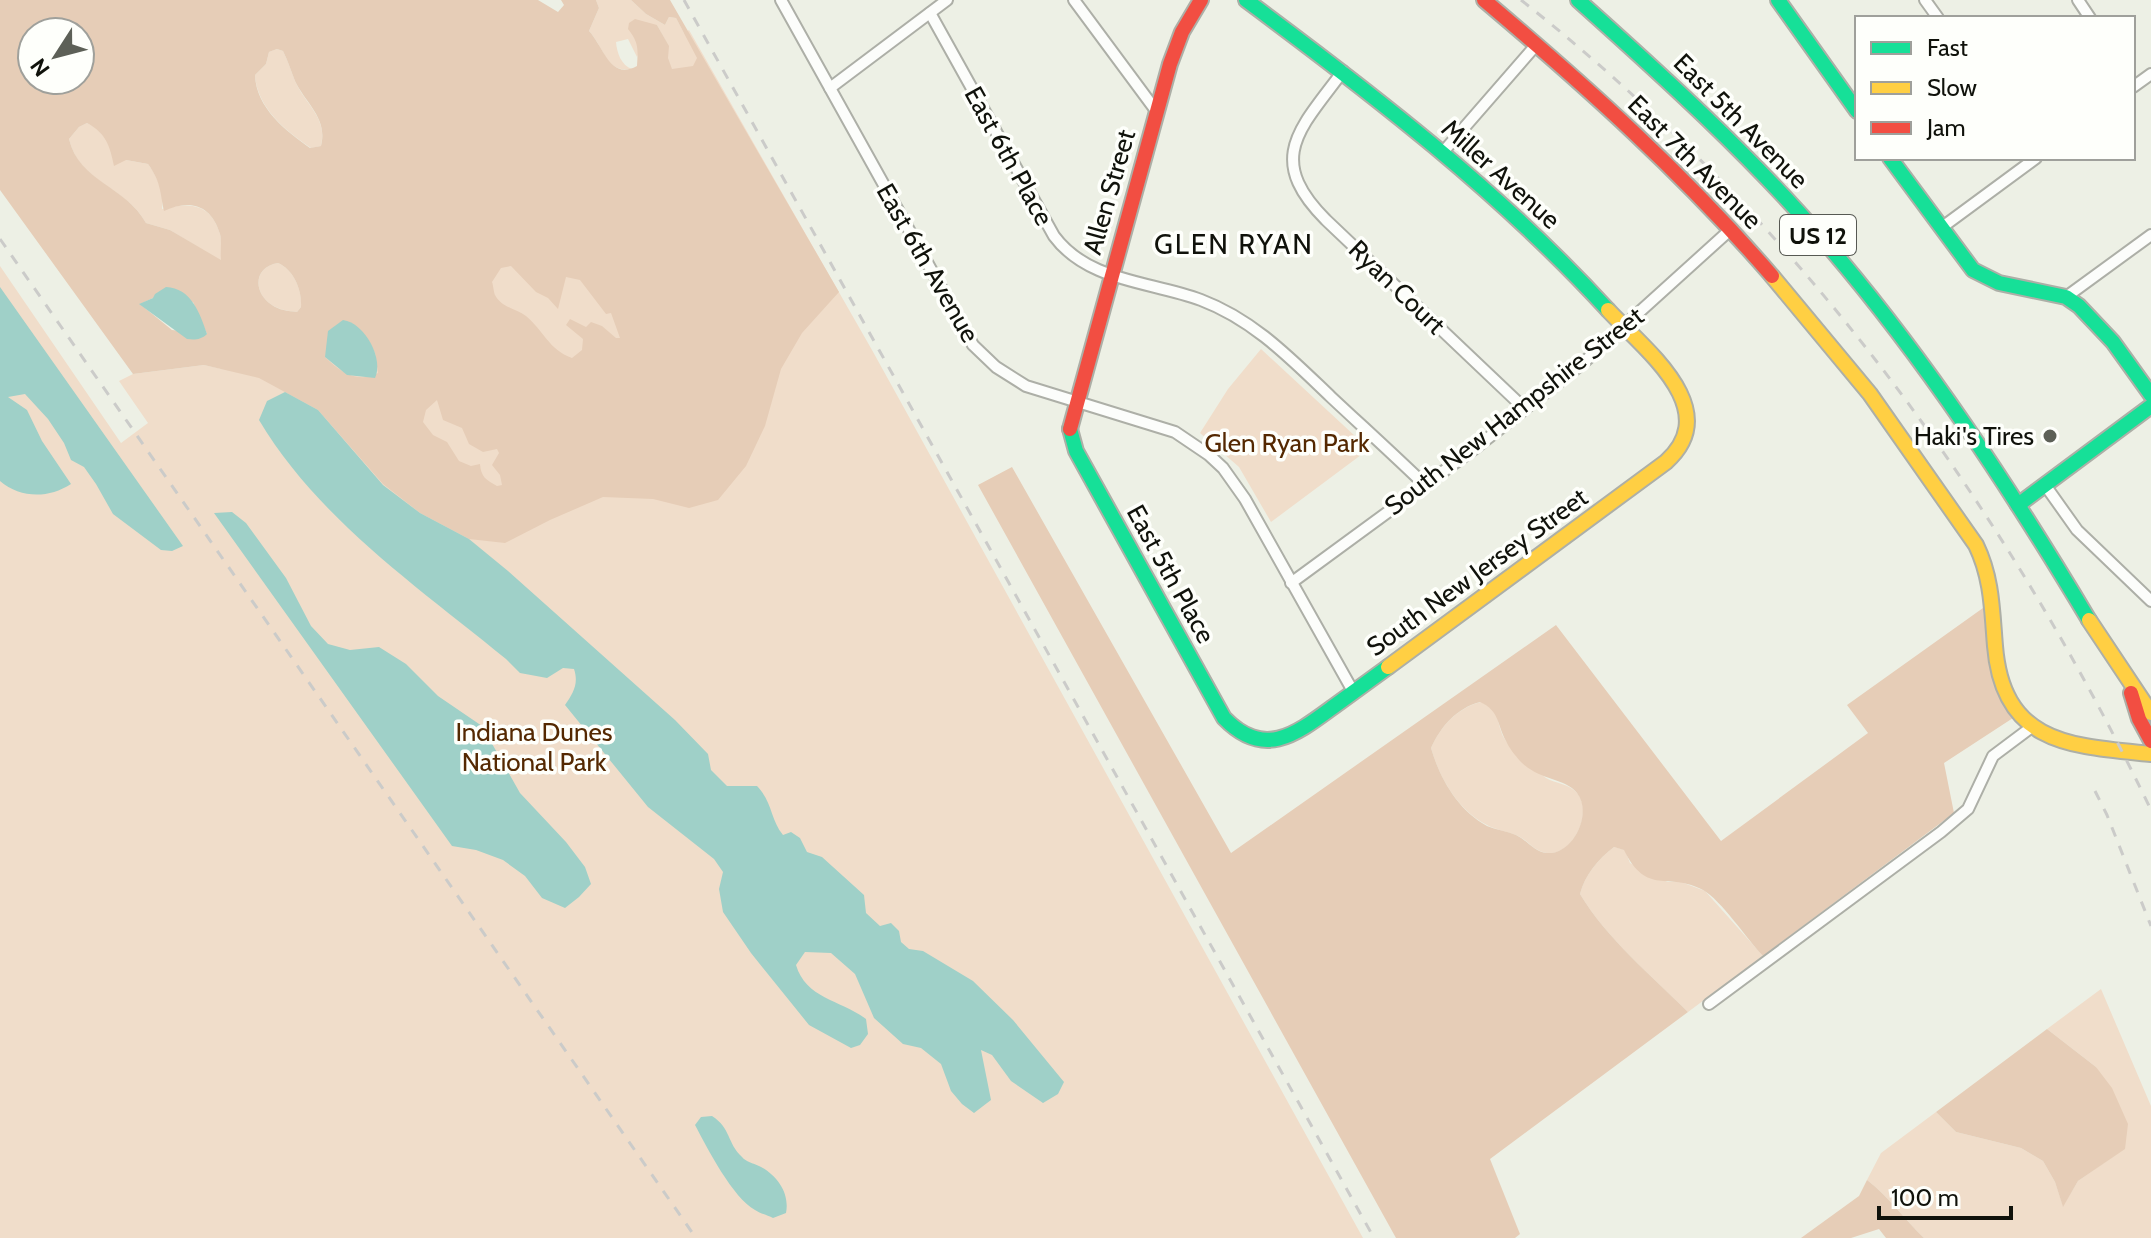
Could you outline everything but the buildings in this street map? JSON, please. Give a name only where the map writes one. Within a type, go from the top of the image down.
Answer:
[{"type":"street","name":"East 6th Avenue","points":[[781,0],[973,345],[1018,382],[1175,432],[1209,455],[1235,483],[1354,693]]},
{"type":"street","points":[[830,88],[947,0]]},
{"type":"street","points":[[1074,0],[1157,112]]},
{"type":"street","name":"Allen Street","points":[[1076,402],[1175,47],[1201,0]]},
{"type":"street","name":"Miller Avenue","points":[[1246,0],[1343,71],[1443,152],[1556,257],[1624,327],[1676,387],[1688,417]]},
{"type":"street","name":"East 7th Avenue","points":[[1484,0],[1537,44],[1662,159],[1730,230],[1871,398],[1980,553],[1989,581],[1999,675],[2012,703],[2033,726],[2075,748],[2151,754]]},
{"type":"street","name":"East 5th Avenue","points":[[1578,0],[1724,134],[1823,240],[1911,353],[2018,505],[2128,684],[2151,713]]},
{"type":"street","points":[[1778,0],[1855,108]]},
{"type":"street","name":"East 6th Place","points":[[930,13],[1062,247],[1083,264],[1198,299],[1249,323],[1424,484]]},
{"type":"street","points":[[1443,152],[1537,44]]},
{"type":"street","name":"Ryan Court","points":[[1343,71],[1299,134],[1293,167],[1298,185],[1315,209],[1525,409]]},
{"type":"street","points":[[1891,160],[1966,263],[1981,275],[1999,283],[2066,297],[2075,302],[2099,326],[2151,395]]},
{"type":"street","points":[[1941,228],[2033,160]]},
{"type":"street","name":"South New Hampshire Street","points":[[1291,583],[1583,363],[1730,230]]},
{"type":"street","points":[[2066,297],[2151,235]]},
{"type":"street","name":"East 5th Place","points":[[1076,402],[1070,432],[1076,451],[1218,708],[1239,733],[1269,742]]},
{"type":"street","points":[[2018,505],[2151,406]]},
{"type":"street","name":"South New Jersey Street","points":[[1269,742],[1293,736],[1354,693],[1666,462],[1682,443],[1688,417]]},
{"type":"street","points":[[2045,485],[2077,530],[2151,601]]},
{"type":"street","name":"East 5th Avenue","points":[[2128,684],[2139,719],[2151,741]]},
{"type":"street","points":[[1709,1004],[1950,825],[1968,809],[1993,756],[2033,726]]},
{"type":"green space","name":"Indiana Dunes National Park","points":[[596,0],[631,0],[665,25],[669,17],[676,18],[684,33],[689,30],[872,350],[1363,1238],[0,1238],[0,266],[121,443],[148,423],[119,381],[133,374],[204,365],[222,369],[668,45],[657,25],[637,40],[640,50],[637,57],[628,39],[616,42],[620,58],[632,69],[616,67],[606,58],[589,31],[599,8]]},
{"type":"green space","points":[[277,49],[283,51],[299,89],[318,119],[321,146],[311,148],[292,134],[274,118],[261,98],[255,75],[266,64],[269,52]]},
{"type":"green space","points":[[87,123],[96,128],[126,160],[148,164],[160,185],[162,209],[198,207],[211,216],[220,234],[221,261],[170,230],[146,223],[127,200],[82,165],[69,139]]},
{"type":"green space","points":[[278,263],[293,276],[298,287],[301,307],[297,312],[275,307],[261,294],[260,275],[270,265]]},
{"type":"green space","name":"Glen Ryan Park","points":[[1261,349],[1369,449],[1271,522],[1239,467],[1200,433],[1228,389]]},
{"type":"green space","points":[[1481,702],[1493,710],[1510,745],[1546,778],[1578,794],[1582,802],[1581,822],[1578,832],[1564,848],[1556,852],[1542,852],[1520,837],[1487,825],[1467,811],[1445,782],[1431,748],[1451,719]]},
{"type":"green space","points":[[1614,847],[1625,850],[1630,863],[1667,882],[1681,882],[1705,891],[1763,956],[1688,1012],[1616,941],[1580,894],[1593,868]]},
{"type":"green space","points":[[2101,989],[2151,1106],[2151,1238],[1924,1238],[1867,1180],[1881,1153],[1936,1112],[1956,1132],[2021,1148],[2043,1161],[2055,1182],[2063,1206],[2078,1181],[2125,1148],[2096,1067],[2047,1029]]},
{"type":"shaded area","points":[[0,0],[538,0],[558,12],[564,5],[561,0],[596,0],[599,8],[589,31],[614,66],[628,69],[637,66],[637,46],[628,29],[629,23],[635,19],[657,25],[669,46],[668,58],[672,69],[693,66],[697,58],[676,18],[669,17],[665,25],[631,0],[670,0],[839,292],[802,333],[781,369],[765,426],[746,466],[718,500],[689,508],[653,499],[603,497],[505,543],[469,539],[420,513],[383,484],[318,410],[259,378],[204,365],[133,374],[0,190]],"holes":[[[277,49],[283,51],[295,81],[319,119],[321,146],[310,148],[282,126],[261,98],[255,75],[266,64],[269,52]],[[87,123],[99,131],[111,152],[114,166],[126,160],[148,164],[158,182],[164,211],[182,205],[205,210],[220,234],[221,260],[170,230],[146,223],[127,200],[92,175],[74,153],[69,139]],[[278,263],[293,276],[301,301],[297,312],[278,308],[261,294],[258,281],[270,265]],[[511,266],[558,309],[566,277],[580,280],[606,314],[611,313],[620,338],[602,326],[591,322],[586,327],[570,319],[566,325],[583,339],[582,350],[572,358],[564,354],[532,321],[501,302],[495,294],[492,282],[501,268]],[[153,298],[193,302],[207,334],[172,330],[140,304]],[[369,341],[375,353],[378,373],[356,377],[343,372],[325,357]],[[437,400],[443,420],[462,428],[469,444],[483,452],[497,449],[499,453],[492,465],[500,475],[502,485],[497,486],[487,480],[480,464],[471,466],[459,461],[447,442],[433,435],[423,422],[426,410]]]},
{"type":"shaded area","points":[[1012,467],[1231,853],[1556,625],[1721,841],[1868,733],[1847,705],[1983,608],[1993,679],[2013,718],[1944,763],[1954,813],[1763,956],[1726,911],[1703,890],[1679,882],[1650,878],[1641,873],[1624,850],[1614,847],[1608,852],[1589,874],[1580,894],[1616,941],[1688,1012],[1490,1159],[1520,1234],[1515,1238],[1396,1238],[978,485]],"holes":[[[1480,702],[1495,714],[1507,744],[1520,761],[1535,772],[1572,788],[1581,801],[1583,811],[1578,831],[1565,847],[1556,852],[1538,850],[1516,835],[1487,826],[1459,802],[1439,771],[1431,748],[1440,732],[1464,709]]]},
{"type":"shaded area","points":[[2047,1029],[2096,1067],[2112,1088],[2128,1124],[2125,1149],[2078,1181],[2063,1207],[2055,1182],[2043,1161],[2021,1148],[1956,1132],[1936,1112]]},
{"type":"shaded area","points":[[1867,1180],[1924,1238],[1886,1238],[1879,1229],[1851,1238],[1801,1238],[1859,1196]]},
{"type":"water","points":[[0,287],[183,546],[172,551],[161,550],[113,514],[84,467],[71,460],[48,419],[25,394],[8,397],[27,410],[42,441],[71,484],[53,492],[34,494],[16,491],[0,481]]},
{"type":"water","points":[[166,287],[182,292],[193,303],[207,334],[205,336],[187,339],[139,304]]},
{"type":"water","points":[[343,320],[359,328],[371,343],[377,361],[375,378],[347,375],[325,357],[328,331]]},
{"type":"water","points":[[285,392],[318,410],[383,485],[420,513],[469,539],[508,571],[675,720],[708,754],[711,770],[727,786],[757,786],[783,835],[791,832],[800,838],[807,852],[822,857],[864,895],[866,913],[880,926],[891,923],[899,931],[901,942],[909,949],[923,951],[973,981],[1013,1020],[1064,1082],[1058,1094],[1043,1103],[1011,1081],[992,1055],[981,1050],[991,1100],[974,1113],[951,1091],[941,1064],[921,1048],[903,1044],[874,1018],[855,974],[831,953],[805,952],[796,965],[801,976],[816,992],[866,1019],[868,1034],[860,1045],[851,1048],[809,1025],[751,953],[723,912],[719,889],[723,872],[714,859],[648,807],[565,705],[575,684],[574,669],[563,668],[547,678],[520,673],[340,520],[283,456],[259,420],[267,401]]},
{"type":"water","points":[[232,512],[246,523],[286,578],[311,626],[328,644],[350,650],[379,647],[406,664],[438,696],[482,726],[520,793],[585,867],[591,884],[579,897],[565,908],[542,898],[525,876],[503,860],[476,850],[452,846],[214,513]]},
{"type":"water","points":[[712,1116],[723,1126],[744,1159],[777,1180],[786,1198],[786,1213],[773,1218],[757,1211],[738,1195],[713,1159],[695,1125],[701,1117]]},
{"type":"railway","points":[[684,0],[1374,1238]]},
{"type":"railway","points":[[1521,0],[1620,84],[1714,173],[1801,269],[1882,369],[1958,473],[2028,582],[2092,694],[2151,810]]},
{"type":"railway","points":[[0,239],[696,1238]]},
{"type":"railway","points":[[2095,791],[2151,926]]},
{"type":"traffic: fast","points":[[1246,0],[1388,109],[1480,185],[1608,310]]},
{"type":"traffic: fast","points":[[1578,0],[1737,148],[1862,286],[1965,425],[2089,620]]},
{"type":"traffic: fast","points":[[1778,0],[1855,108]]},
{"type":"traffic: fast","points":[[1891,160],[1973,270],[1999,283],[2066,297],[2079,306],[2113,342],[2151,395]]},
{"type":"traffic: fast","points":[[2018,505],[2151,406]]},
{"type":"traffic: fast","points":[[1070,429],[1076,451],[1224,718],[1239,730],[1253,738],[1266,740],[1292,734],[1388,667]]},
{"type":"traffic: slow","points":[[1772,276],[1870,394],[1976,545],[1988,582],[2001,679],[2012,704],[2027,722],[2046,734],[2094,748],[2151,754]]},
{"type":"traffic: slow","points":[[1388,667],[1666,462],[1682,442],[1687,421],[1683,401],[1673,381],[1658,361],[1608,310]]},
{"type":"traffic: slow","points":[[2089,620],[2151,713]]},
{"type":"traffic: jam","points":[[1070,429],[1170,64],[1182,32],[1201,0]]},
{"type":"traffic: jam","points":[[1484,0],[1634,132],[1705,202],[1772,276]]},
{"type":"traffic: jam","points":[[2131,693],[2139,719],[2151,741]]},
{"type":"place","name":"Haki's Tires","points":[[2050,436]]},
{"type":"district","name":"GLEN RYAN","points":[[1234,244]]}]
